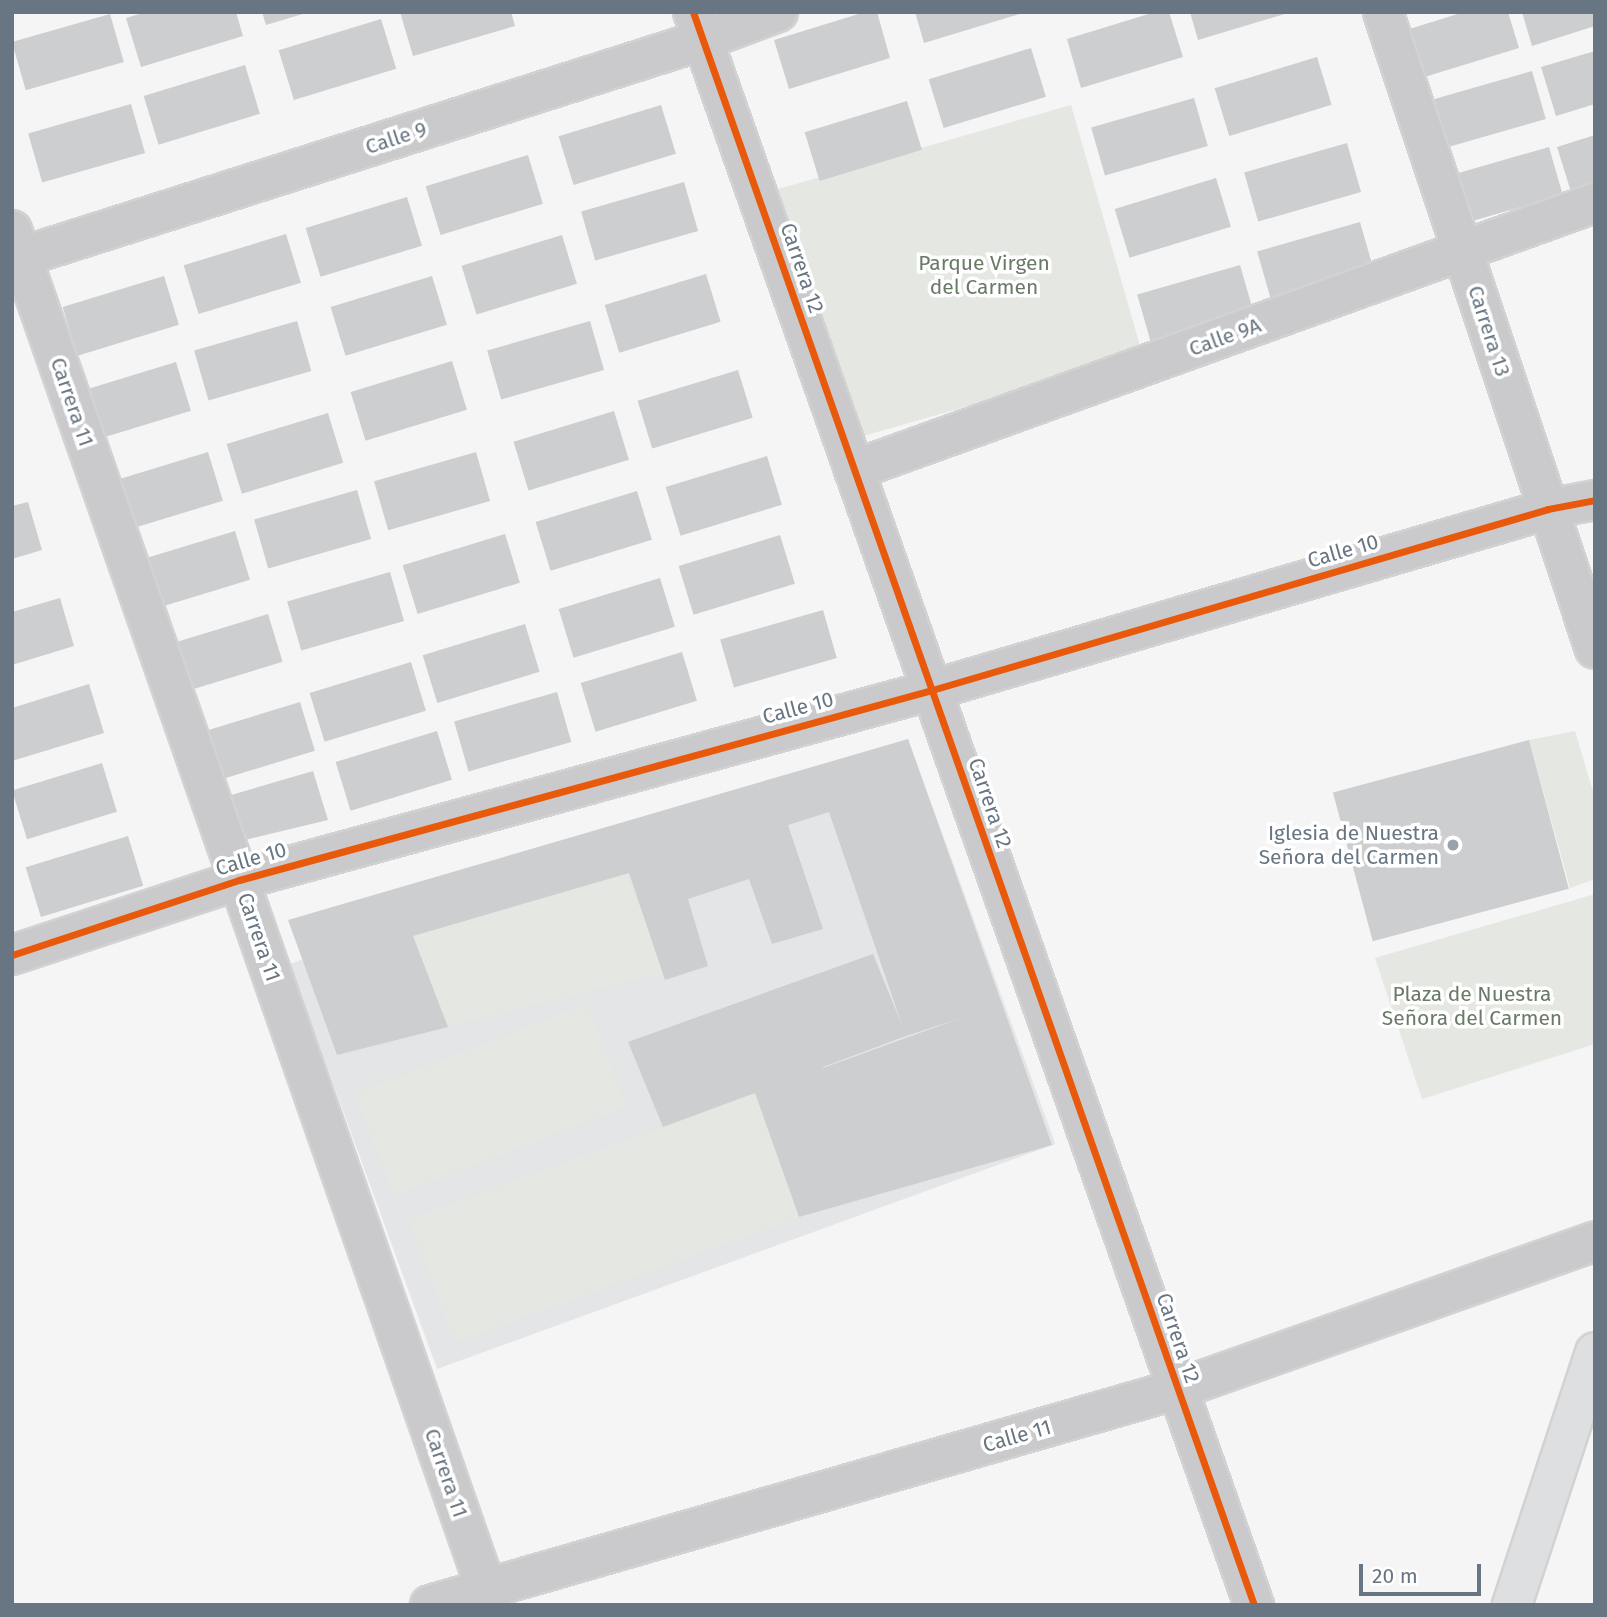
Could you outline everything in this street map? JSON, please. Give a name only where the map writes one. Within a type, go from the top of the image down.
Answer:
[{"type":"highway","points":[[1512,1605],[1595,1352]]},
{"type":"street","name":"Calle 9","points":[[15,249],[698,26],[778,12]]},
{"type":"street","name":"Carrera 13","points":[[1383,12],[1595,649]]},
{"type":"street","name":"Carrera 12","points":[[698,26],[1254,1605]]},
{"type":"street","name":"Calle 9A","points":[[854,470],[1595,203]]},
{"type":"street","name":"Carrera 11","points":[[15,249],[489,1597]]},
{"type":"street","name":"Calle 10","points":[[12,955],[239,880],[932,690],[1548,509],[1595,500]]},
{"type":"street","name":"Calle 11","points":[[430,1605],[489,1597],[1178,1390],[1595,1241]]},
{"type":"shaded area","points":[[908,739],[1055,1144],[437,1369],[290,964]]},
{"type":"green space","name":"Parque Virgen del Carmen","points":[[1071,105],[1143,356],[845,441],[773,190]]},
{"type":"green space","points":[[1575,731],[1595,798],[1595,879],[1570,888],[1529,740]]},
{"type":"green space","points":[[628,873],[663,973],[448,1027],[413,936]]},
{"type":"green space","name":"Plaza de Nuestra Señora del Carmen","points":[[1595,894],[1595,1044],[1422,1099],[1375,958]]},
{"type":"green space","points":[[587,1004],[626,1107],[394,1196],[355,1093]]},
{"type":"green space","points":[[755,1093],[800,1217],[454,1343],[409,1219]]},
{"type":"building","points":[[146,12],[236,12],[243,36],[141,67],[126,18]]},
{"type":"building","points":[[262,12],[306,12],[306,13],[266,25]]},
{"type":"building","points":[[400,12],[511,12],[515,26],[413,56]]},
{"type":"building","points":[[865,12],[877,12],[890,58],[789,89],[774,40]]},
{"type":"building","points":[[915,12],[1023,12],[1023,13],[924,43]]},
{"type":"building","points":[[1155,12],[1169,12],[1183,57],[1081,88],[1067,39]]},
{"type":"building","points":[[1190,12],[1288,12],[1288,13],[1198,40]]},
{"type":"building","points":[[1464,12],[1508,12],[1519,48],[1418,79],[1403,31]]},
{"type":"building","points":[[1522,12],[1595,12],[1595,26],[1532,46]]},
{"type":"building","points":[[110,14],[124,62],[26,90],[12,42]]},
{"type":"building","points":[[381,19],[396,69],[294,100],[279,50]]},
{"type":"building","points":[[1031,48],[1046,97],[944,128],[929,79]]},
{"type":"building","points":[[1595,51],[1595,104],[1556,116],[1541,67]]},
{"type":"building","points":[[1317,57],[1332,105],[1229,136],[1215,88]]},
{"type":"building","points":[[245,65],[260,114],[159,145],[144,96]]},
{"type":"building","points":[[1532,71],[1546,119],[1444,148],[1430,100]]},
{"type":"building","points":[[1194,98],[1208,146],[1105,176],[1091,127]]},
{"type":"building","points":[[907,101],[922,150],[820,181],[805,132]]},
{"type":"building","points":[[131,104],[145,153],[42,183],[28,133]]},
{"type":"building","points":[[661,105],[676,154],[574,185],[559,136]]},
{"type":"building","points":[[1595,135],[1595,188],[1572,195],[1557,147]]},
{"type":"building","points":[[1347,143],[1361,192],[1258,222],[1244,172]]},
{"type":"building","points":[[1549,147],[1563,195],[1461,224],[1447,176]]},
{"type":"building","points":[[528,155],[543,204],[441,235],[426,186]]},
{"type":"building","points":[[1216,178],[1231,227],[1130,258],[1115,209]]},
{"type":"building","points":[[684,182],[698,231],[595,261],[581,211]]},
{"type":"building","points":[[407,197],[422,246],[321,277],[306,228]]},
{"type":"building","points":[[1360,222],[1374,271],[1271,301],[1257,251]]},
{"type":"building","points":[[286,234],[301,283],[199,314],[184,265]]},
{"type":"building","points":[[562,235],[577,284],[476,314],[462,266]]},
{"type":"building","points":[[1240,265],[1254,314],[1151,344],[1137,294]]},
{"type":"building","points":[[706,274],[721,322],[619,353],[605,305]]},
{"type":"building","points":[[164,276],[179,325],[78,356],[63,307]]},
{"type":"building","points":[[432,276],[447,325],[346,356],[331,307]]},
{"type":"building","points":[[297,321],[311,371],[208,400],[194,350]]},
{"type":"building","points":[[590,321],[604,370],[501,400],[487,350]]},
{"type":"building","points":[[452,361],[467,410],[366,441],[351,392]]},
{"type":"building","points":[[176,362],[191,411],[90,442],[75,393]]},
{"type":"building","points":[[738,370],[753,418],[652,449],[638,401]]},
{"type":"building","points":[[614,411],[629,460],[528,490],[514,442]]},
{"type":"building","points":[[328,413],[343,463],[242,494],[227,444]]},
{"type":"building","points":[[208,452],[223,501],[121,532],[106,483]]},
{"type":"building","points":[[476,452],[490,501],[388,530],[374,481]]},
{"type":"building","points":[[767,456],[782,505],[681,536],[666,487]]},
{"type":"building","points":[[357,490],[371,539],[268,569],[254,519]]},
{"type":"building","points":[[637,491],[652,540],[551,571],[536,522]]},
{"type":"building","points":[[28,502],[42,550],[12,559],[12,506]]},
{"type":"building","points":[[235,531],[250,580],[148,611],[133,562]]},
{"type":"building","points":[[505,534],[520,583],[418,614],[403,565]]},
{"type":"building","points":[[780,535],[795,584],[694,615],[679,566]]},
{"type":"building","points":[[390,572],[404,621],[301,651],[287,601]]},
{"type":"building","points":[[660,578],[675,627],[574,658],[559,609]]},
{"type":"building","points":[[60,598],[74,646],[12,665],[12,612]]},
{"type":"building","points":[[823,610],[837,658],[734,688],[720,639]]},
{"type":"building","points":[[268,614],[283,662],[181,693],[167,645]]},
{"type":"building","points":[[525,624],[540,672],[437,703],[423,655]]},
{"type":"building","points":[[682,652],[697,701],[596,732],[581,683]]},
{"type":"building","points":[[411,662],[426,711],[325,742],[310,693]]},
{"type":"building","points":[[89,684],[104,733],[12,761],[12,708]]},
{"type":"building","points":[[557,692],[571,742],[468,771],[454,721]]},
{"type":"building","points":[[300,702],[315,751],[214,781],[200,733]]},
{"type":"building","points":[[437,731],[452,780],[351,811],[336,762]]},
{"type":"building","points":[[908,739],[1052,1145],[799,1217],[755,1093],[663,1127],[628,1042],[873,954],[902,1025],[829,812],[788,825],[823,929],[772,944],[749,879],[688,899],[708,966],[665,980],[629,873],[413,936],[448,1027],[337,1055],[288,920]],"holes":[[[961,1018],[823,1068],[906,1036]]]},
{"type":"building","name":"Iglesia de Nuestra Señora del Carmen","points":[[1529,740],[1569,889],[1373,941],[1333,793]]},
{"type":"building","points":[[102,763],[117,812],[27,839],[12,790]]},
{"type":"building","points":[[313,771],[328,820],[240,841],[221,798]]},
{"type":"building","points":[[128,836],[143,886],[41,917],[26,867]]},
{"type":"cycle path","points":[[693,12],[1254,1605]]},
{"type":"cycle path","points":[[12,955],[239,880],[932,690],[1548,509],[1595,500]]},
{"type":"place","name":"Iglesia de Nuestra Señora del Carmen","points":[[1453,845]]}]
